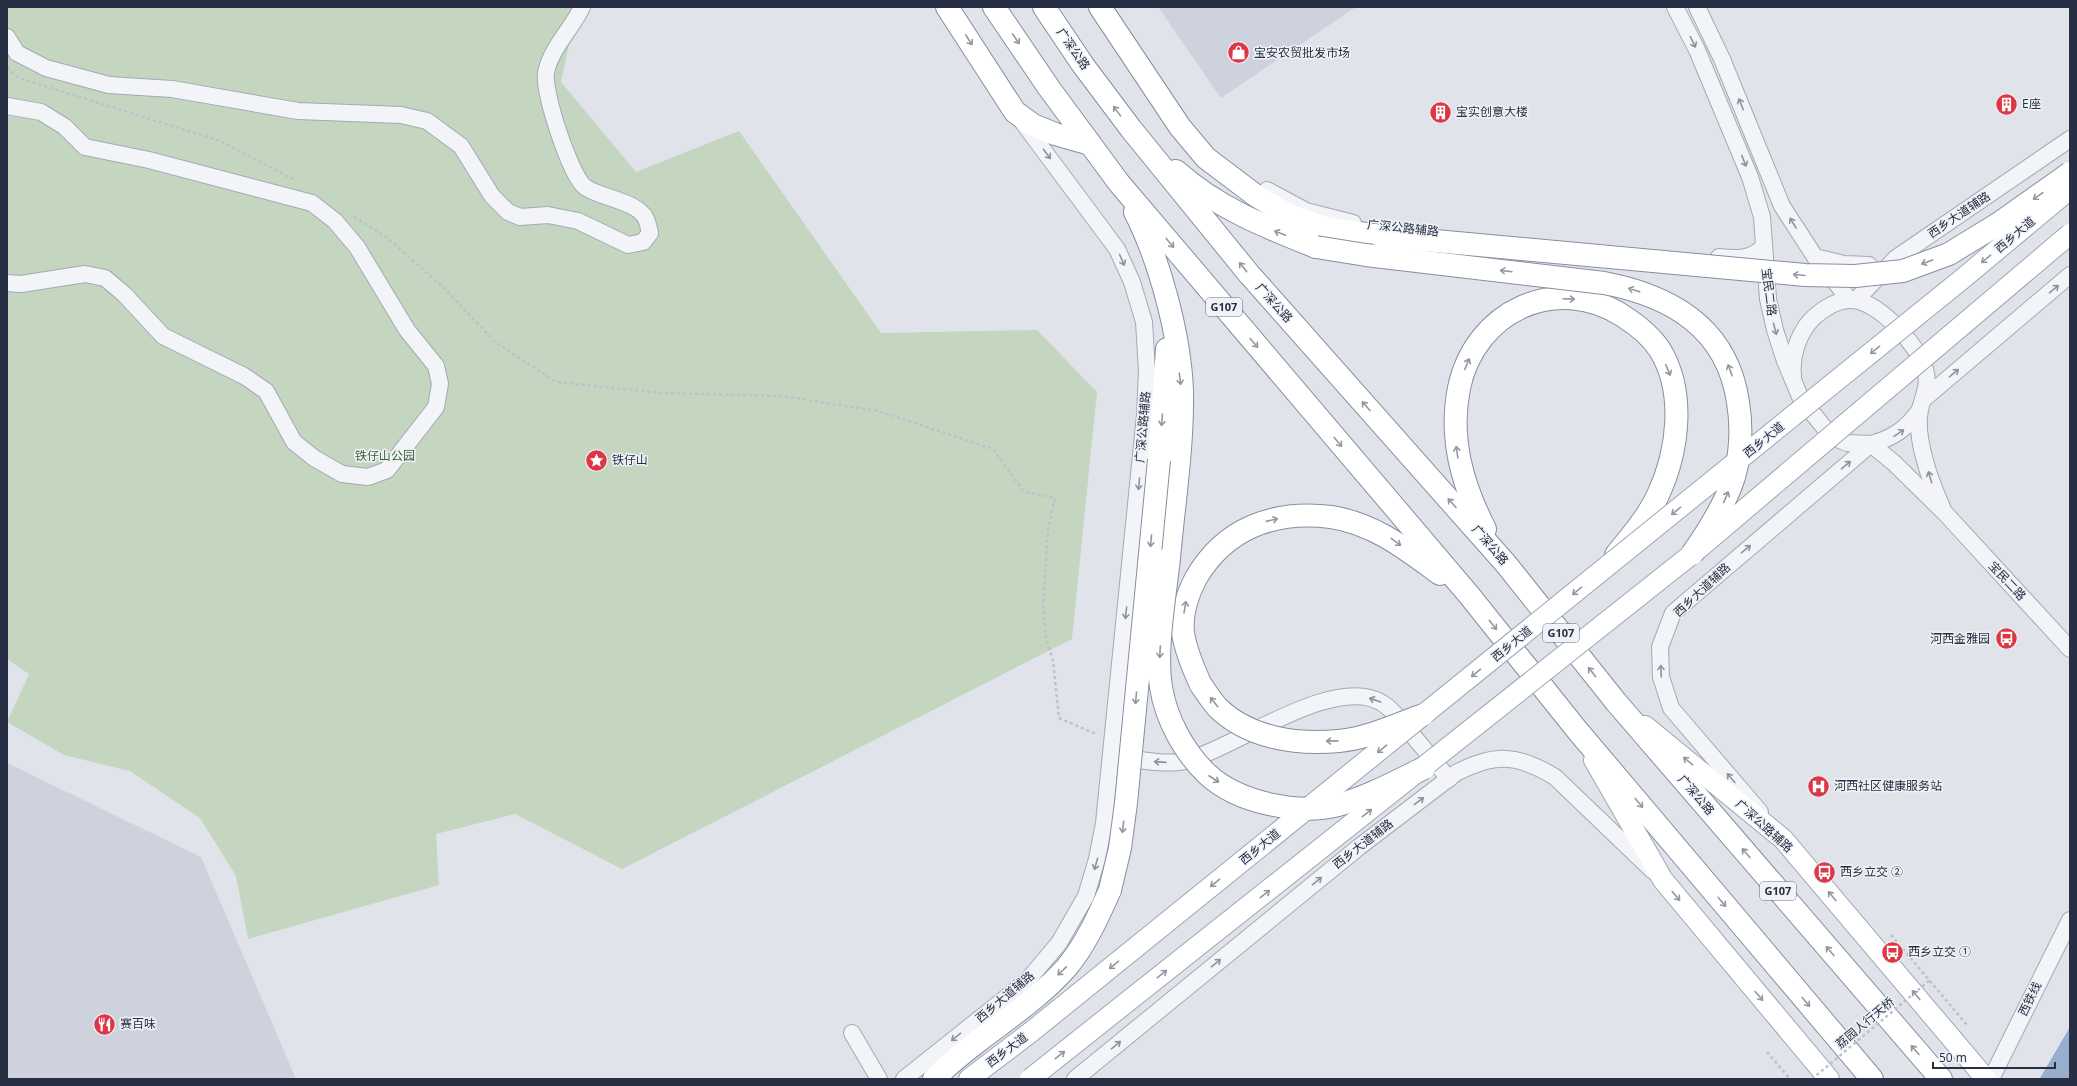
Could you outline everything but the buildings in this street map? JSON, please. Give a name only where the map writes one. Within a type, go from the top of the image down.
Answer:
[{"type":"highway","points":[[947,7],[1015,112],[1033,125],[1055,134],[1090,144]]},
{"type":"highway","name":"G107","points":[[994,7],[1049,88],[1119,183],[1469,595],[1577,730],[1872,1079]]},
{"type":"highway","name":"广深公路","points":[[1044,7],[1083,65],[1131,129],[1249,274],[1506,564],[1616,702],[1941,1079]]},
{"type":"highway","points":[[1100,7],[1180,127],[1206,158],[1255,195],[1288,215],[1328,229],[1381,236],[1805,275],[1855,276],[1903,271],[1949,254],[1998,224],[2070,173]]},
{"type":"highway","points":[[1131,129],[1186,179],[1223,206],[1259,225],[1316,247],[1366,255],[1604,283],[1632,289],[1659,299],[1686,314],[1707,332],[1725,357],[1736,386],[1741,418],[1740,445],[1734,477],[1718,513],[1692,554]]},
{"type":"highway","points":[[1119,183],[1141,224],[1157,268],[1170,312],[1178,356],[1182,403],[1182,430],[1159,654],[1161,687],[1170,718],[1186,749],[1208,775],[1236,793],[1270,805],[1305,810],[1338,805],[1379,790],[1424,768]]},
{"type":"highway","points":[[1506,564],[1485,529],[1464,483],[1457,453],[1456,401],[1461,377],[1472,352],[1487,330],[1510,312],[1533,302],[1570,298],[1608,306],[1640,326],[1660,350],[1671,377],[1676,408],[1675,437],[1668,467],[1658,495],[1645,517],[1607,567]]},
{"type":"highway","points":[[934,1079],[1031,1001],[1067,967],[1091,933],[1110,890],[1120,848],[1126,803],[1159,460],[1170,312]]},
{"type":"highway","points":[[1423,715],[1373,733],[1339,741],[1301,742],[1268,737],[1241,726],[1217,707],[1201,685],[1188,658],[1183,632],[1184,606],[1193,584],[1206,562],[1223,544],[1247,528],[1271,519],[1298,516],[1331,517],[1358,524],[1389,537],[1469,595]]},
{"type":"main road","name":"西乡大道","points":[[969,1079],[1031,1032],[1607,567],[1961,280],[2070,189]]},
{"type":"main road","points":[[1030,1079],[1692,554],[2070,234]]},
{"type":"main road","name":"广深公路辅路","points":[[1616,702],[1783,839],[1986,1079]]},
{"type":"main road","points":[[1577,730],[1663,880],[1829,1079]]},
{"type":"street","points":[[7,36],[17,53],[46,68],[109,85],[172,90],[298,111],[401,115],[427,121],[461,146],[492,196],[508,212],[520,217],[548,215],[578,222],[628,245],[643,242],[650,233],[646,217],[633,207],[584,187],[570,164],[547,91],[546,73],[553,55],[582,7]]},
{"type":"street","name":"宝民二路","points":[[1675,7],[1697,50],[1750,177],[1762,217],[1768,299],[1774,330],[1795,387],[1801,399],[1827,431],[1837,439],[1847,443],[1871,444],[1894,463],[1945,513],[2070,649]]},
{"type":"street","name":"宝民二路","points":[[1697,7],[1722,59],[1782,206],[1816,257],[1853,300],[1867,304],[1880,313],[1906,337],[1920,355],[1926,378],[1922,405],[1923,454],[1931,482],[1945,513]]},
{"type":"street","name":"广深公路辅路","points":[[1115,29],[1207,144],[1248,178],[1306,211],[1335,219],[1377,226],[1729,258],[1752,256],[1760,251],[1764,245]]},
{"type":"street","points":[[7,106],[41,112],[65,126],[85,147],[149,160],[312,203],[334,222],[357,248],[407,330],[436,366],[440,384],[436,407],[386,470],[368,477],[342,474],[314,458],[294,442],[266,391],[244,376],[163,336],[124,294],[105,278],[85,274],[21,284],[7,283]]},
{"type":"street","name":"广深公路辅路","points":[[1015,112],[1117,249],[1132,282],[1144,322],[1147,371],[1145,415],[1112,749]]},
{"type":"street","name":"西乡大道辅路","points":[[1795,387],[1793,373],[1796,345],[1809,322],[1828,307],[1853,300],[1896,258],[2070,139]]},
{"type":"street","points":[[1816,257],[1856,266],[1870,265],[1896,258]]},
{"type":"street","name":"西乡大道辅路","points":[[1783,839],[1671,708],[1661,677],[1660,647],[1673,613],[1871,444],[1886,440],[1901,432],[1922,405],[2070,275]]},
{"type":"street","points":[[1112,749],[1168,762],[1188,760],[1299,710],[1338,699],[1355,697],[1372,699],[1392,711],[1449,779]]},
{"type":"street","name":"西乡大道辅路","points":[[904,1079],[1026,981],[1059,943],[1086,896],[1097,859],[1104,822],[1112,749]]},
{"type":"street","name":"西乡大道辅路","points":[[1075,1079],[1359,847],[1449,779],[1472,765],[1504,759],[1520,760],[1536,766],[1555,777],[1663,880]]},
{"type":"street","name":"西铁线","points":[[1991,1079],[2070,920]]},
{"type":"street","points":[[852,1033],[879,1079]]},
{"type":"path","points":[[7,68],[18,78],[220,141],[298,182]]},
{"type":"path","points":[[352,215],[385,236],[445,289],[495,342],[556,382],[663,393],[790,397],[878,411],[993,449],[1024,492],[1055,498],[1048,530],[1043,605],[1046,637],[1053,661],[1059,718],[1112,749]]},
{"type":"path","points":[[1891,934],[1967,1025]]},
{"type":"path","name":"荔园人行天桥","points":[[1812,1079],[1930,980]]},
{"type":"path","points":[[1767,1052],[1790,1079]]},
{"type":"shaded area","name":"宝安农贸批发市场","points":[[1158,7],[1356,7],[1221,98]]},
{"type":"shaded area","points":[[7,763],[201,857],[296,1079],[7,1079]]},
{"type":"green space","name":"铁仔山公园","points":[[7,7],[577,7],[561,82],[636,172],[739,131],[881,333],[1037,330],[1097,392],[1072,639],[622,869],[515,814],[436,834],[439,885],[248,939],[236,876],[200,818],[130,771],[64,755],[7,722],[29,674],[7,659]]},
{"type":"water","points":[[2070,1027],[2070,1079],[2039,1079],[2040,1078]]},
{"type":"place","name":"宝安农贸批发市场","points":[[1239,53]]},
{"type":"place","name":"E座","points":[[2006,104]]},
{"type":"place","name":"宝实创意大楼","points":[[1440,112]]},
{"type":"place","name":"铁仔山","points":[[596,460]]},
{"type":"place","name":"河西金雅园","points":[[2006,639]]},
{"type":"place","name":"河西社区健康服务站","points":[[1819,786]]},
{"type":"place","name":"西乡立交 ②","points":[[1824,872]]},
{"type":"place","name":"西乡立交 ①","points":[[1893,952]]},
{"type":"place","name":"赛百味","points":[[105,1024]]}]
